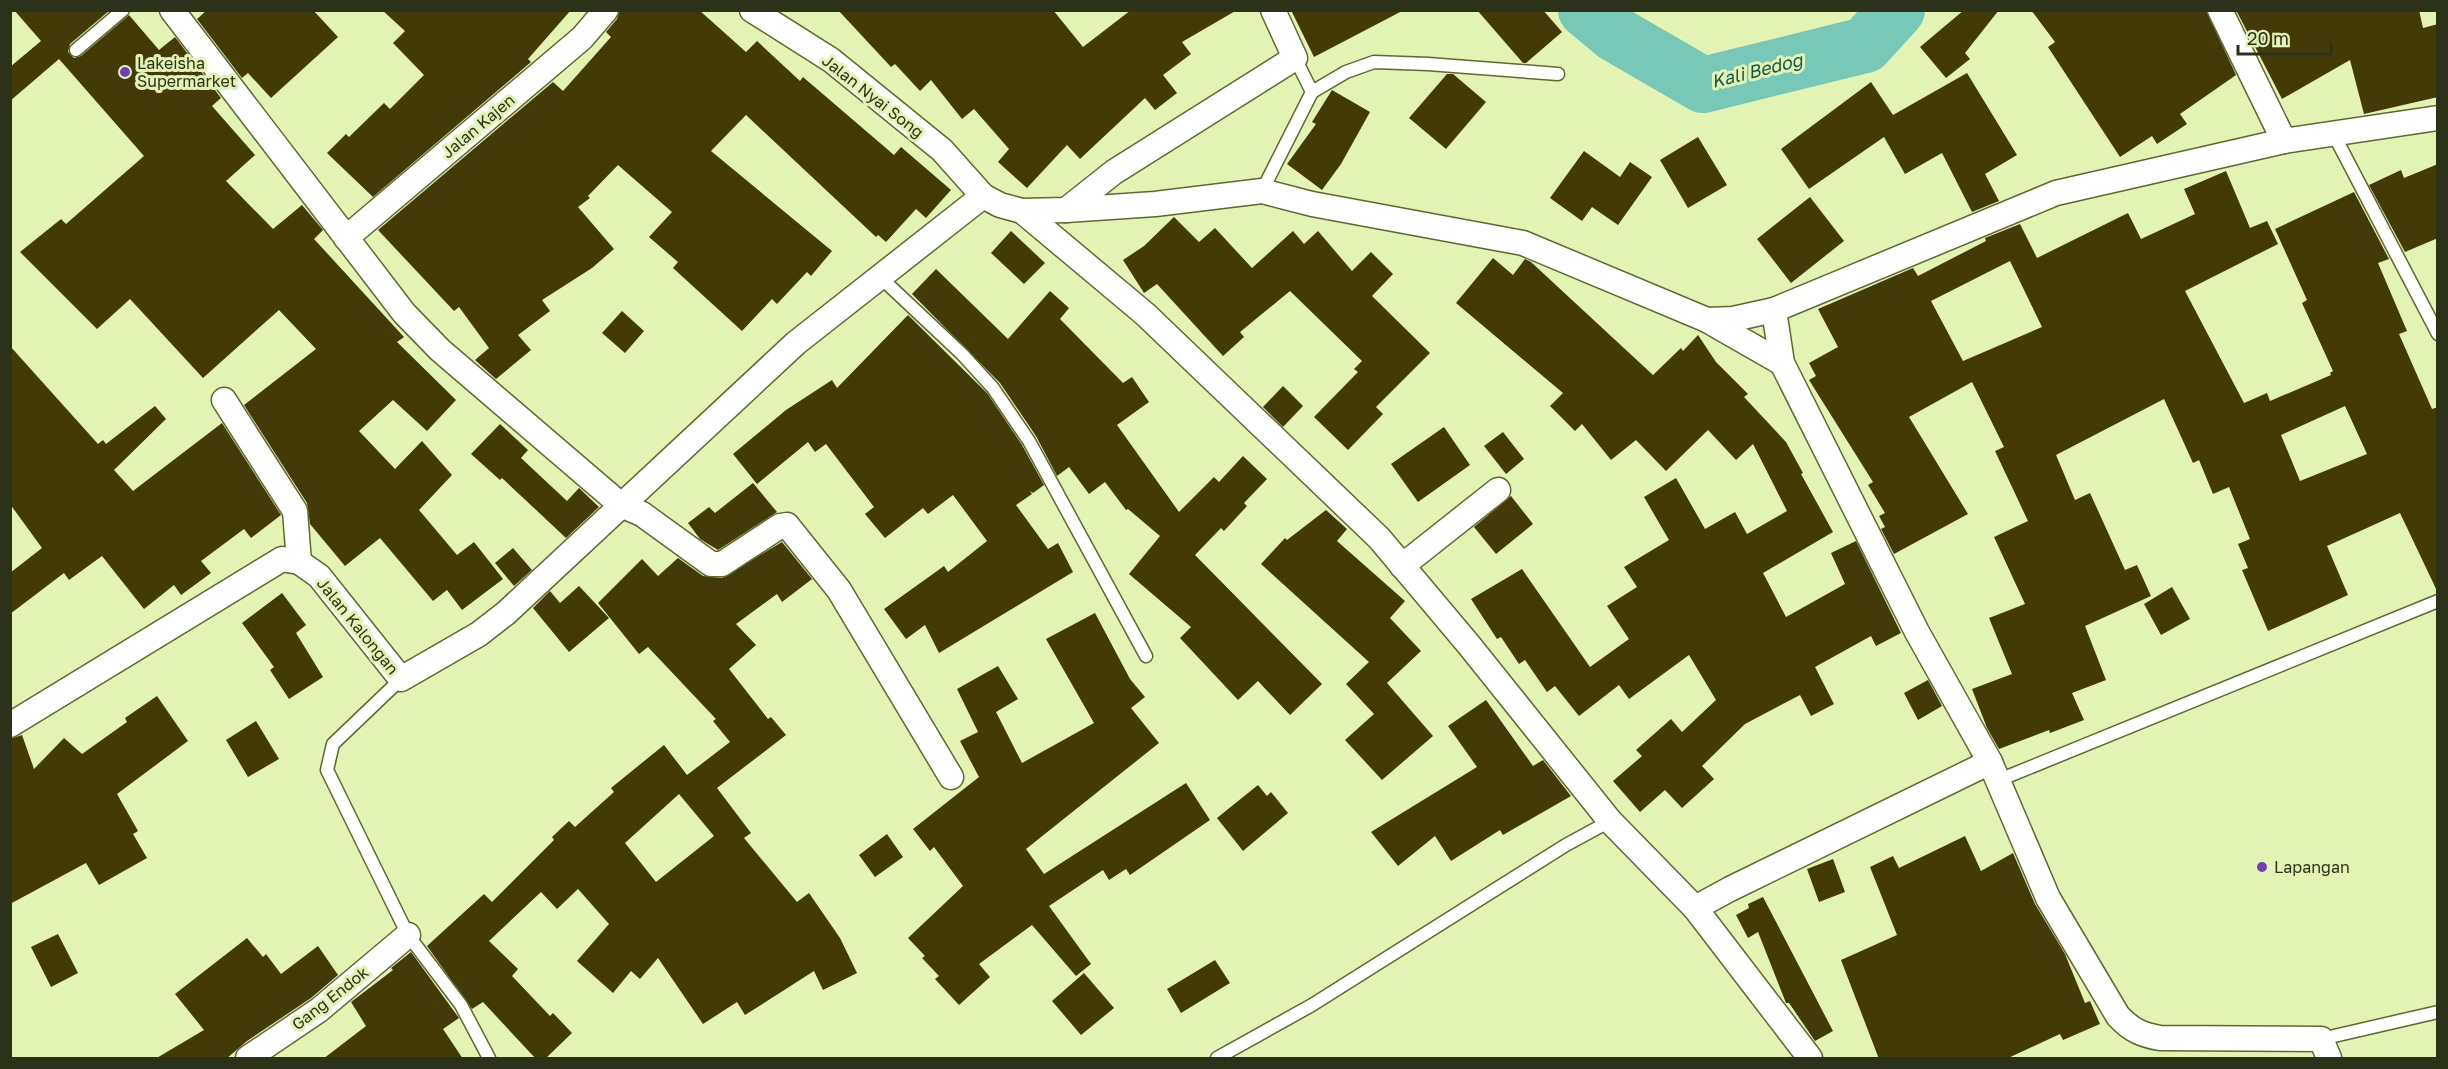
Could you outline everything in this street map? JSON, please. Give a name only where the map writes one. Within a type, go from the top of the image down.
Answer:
[{"type":"street","points":[[172,10],[404,313],[440,350],[621,505],[642,514],[711,564],[722,564],[780,526],[787,525],[839,590],[951,777]]},
{"type":"street","name":"Jalan Kajen","points":[[346,238],[582,38],[606,10]]},
{"type":"street","name":"Jalan Nyai Song","points":[[752,10],[831,60],[956,164],[983,196]]},
{"type":"street","points":[[1066,210],[1114,172],[1295,58],[1273,10]]},
{"type":"street","points":[[2220,10],[2284,141]]},
{"type":"street","points":[[1707,320],[1733,319],[1774,310],[2056,193],[2284,141],[2438,118]]},
{"type":"street","points":[[983,196],[1000,205],[1022,211],[1155,204],[1262,191],[1312,204],[1523,243],[1707,320],[1782,363]]},
{"type":"street","name":"Jalan Kalongan","points":[[299,562],[319,576],[401,679],[479,634],[506,613],[796,343],[983,196]]},
{"type":"street","points":[[1022,211],[1153,322],[1379,538],[1610,821],[1695,909],[1786,1015],[1810,1059]]},
{"type":"street","points":[[1774,310],[1782,363],[1917,632],[1994,771],[2048,898],[2109,1001],[2129,1028],[2142,1035],[2160,1038],[2325,1049]]},
{"type":"street","points":[[10,725],[275,562],[290,558],[299,562],[295,511],[224,400]]},
{"type":"street","points":[[1402,566],[1498,490]]},
{"type":"street","points":[[1695,909],[1730,889],[1994,771]]},
{"type":"street","name":"Gang Endok","points":[[248,1059],[319,1010],[408,935]]},
{"type":"lane","points":[[75,50],[123,10]]},
{"type":"lane","points":[[1295,58],[1312,92]]},
{"type":"lane","points":[[1262,191],[1312,92],[1346,72],[1374,63],[1428,63],[1558,74]]},
{"type":"lane","points":[[2334,135],[2438,334]]},
{"type":"lane","points":[[879,276],[962,354],[993,388],[1029,441],[1146,657]]},
{"type":"lane","points":[[1994,771],[2438,601]]},
{"type":"lane","points":[[401,679],[333,744],[327,770],[408,935],[461,1005],[489,1059]]},
{"type":"lane","points":[[1217,1059],[1312,1005],[1566,845],[1610,821]]},
{"type":"lane","points":[[2325,1049],[2438,1012]]},
{"type":"building","points":[[14,10],[110,10],[70,44],[68,52],[74,58],[81,56],[129,15],[159,50],[175,37],[221,98],[212,106],[255,155],[226,181],[273,229],[302,205],[323,230],[314,239],[404,337],[397,342],[456,400],[427,431],[393,400],[359,431],[395,469],[422,441],[452,475],[419,510],[457,555],[474,542],[503,579],[462,610],[447,590],[433,601],[380,538],[345,566],[310,524],[307,503],[244,405],[316,349],[279,310],[203,378],[130,299],[97,329],[20,252],[61,219],[66,224],[144,156],[59,59],[10,101],[10,67],[41,41]]},
{"type":"building","points":[[207,10],[313,10],[338,37],[271,98],[248,73],[242,78],[197,19]]},
{"type":"building","points":[[382,10],[571,10],[528,59],[531,62],[373,197],[327,153],[346,134],[349,137],[384,103],[390,109],[424,75],[393,43],[405,31]]},
{"type":"building","points":[[620,10],[699,10],[746,52],[757,41],[800,81],[803,77],[894,155],[901,147],[951,190],[926,218],[916,209],[886,242],[878,235],[876,237],[746,115],[711,151],[832,251],[811,276],[807,272],[777,304],[772,299],[742,331],[673,268],[678,262],[649,237],[672,212],[618,165],[588,196],[590,198],[578,207],[614,249],[592,268],[542,300],[550,311],[518,335],[531,350],[496,379],[475,360],[489,348],[459,307],[454,311],[378,230],[553,82],[563,91],[611,37],[606,32],[617,19]]},
{"type":"building","points":[[838,10],[1053,10],[1083,47],[1131,10],[1237,10],[1182,42],[1191,54],[1163,75],[1177,93],[1155,110],[1145,98],[1080,159],[1067,145],[1027,188],[998,162],[1009,149],[974,109],[962,119],[931,80],[920,91],[895,64],[891,67]]},
{"type":"building","points":[[1291,10],[1404,10],[1314,57]]},
{"type":"building","points":[[1477,10],[1543,10],[1562,32],[1526,63],[1523,63]]},
{"type":"building","points":[[1964,10],[1999,10],[1965,53],[1970,59],[1946,78],[1920,47]]},
{"type":"building","points":[[2031,10],[2206,10],[2236,75],[2180,114],[2187,124],[2157,144],[2152,136],[2120,157],[2048,47],[2055,42]]},
{"type":"building","points":[[2236,10],[2419,10],[2423,28],[2438,24],[2438,97],[2364,114],[2350,60],[2282,99]]},
{"type":"building","points":[[1967,73],[2017,155],[1985,174],[1999,201],[1972,212],[1942,153],[1905,174],[1884,137],[1809,189],[1781,149],[1871,82],[1893,115]]},
{"type":"building","points":[[1447,74],[1453,74],[1486,102],[1446,149],[1409,118]]},
{"type":"building","points":[[1332,90],[1370,112],[1341,164],[1322,190],[1287,164],[1316,124],[1312,122]]},
{"type":"building","points":[[1698,137],[1727,185],[1688,208],[1660,160]]},
{"type":"building","points":[[1584,151],[1620,177],[1630,162],[1652,177],[1618,225],[1592,207],[1582,221],[1550,198]]},
{"type":"building","points":[[2438,164],[2438,238],[2405,252],[2369,185],[2401,170],[2404,178]]},
{"type":"building","points":[[2226,171],[2250,228],[2267,221],[2278,244],[2185,291],[2244,403],[2267,393],[2270,401],[2331,375],[2333,371],[2302,303],[2307,300],[2275,229],[2354,192],[2389,259],[2378,263],[2407,331],[2399,334],[2432,409],[2438,407],[2438,593],[2400,513],[2327,546],[2348,595],[2268,631],[2242,570],[2248,568],[2238,544],[2250,539],[2229,487],[2213,494],[2199,460],[2193,463],[2164,399],[2056,455],[2075,500],[2090,493],[2125,570],[2137,565],[2151,596],[2085,626],[2106,680],[2072,693],[2084,720],[2050,733],[2049,730],[1999,749],[1987,728],[1972,689],[2012,674],[1989,618],[2025,604],[1994,537],[2028,521],[1995,451],[2004,447],[1972,382],[1909,417],[1968,514],[1894,554],[1881,529],[1885,527],[1879,516],[1885,513],[1868,485],[1873,482],[1809,380],[1816,376],[1809,363],[1838,347],[1818,309],[1913,268],[1918,276],[1986,241],[1985,238],[2020,224],[2037,258],[2128,213],[2141,239],[2195,214],[2184,189]],"holes":[[[2010,261],[2042,327],[1963,361],[1931,301]],[[2345,406],[2367,454],[2300,481],[2281,435]]]},
{"type":"building","points":[[1810,197],[1844,241],[1791,283],[1757,239]]},
{"type":"building","points":[[1174,217],[1199,242],[1215,228],[1252,268],[1293,231],[1304,244],[1318,231],[1352,271],[1371,252],[1393,274],[1372,296],[1430,353],[1376,407],[1383,414],[1348,450],[1314,417],[1358,372],[1354,369],[1362,361],[1290,291],[1240,332],[1244,337],[1223,356],[1157,284],[1144,293],[1123,260],[1144,246]]},
{"type":"building","points":[[1011,231],[1045,263],[1024,284],[991,253]]},
{"type":"building","points":[[1493,258],[1513,275],[1525,259],[1531,262],[1653,375],[1681,348],[1683,351],[1698,335],[1716,362],[1748,394],[1744,397],[1786,442],[1833,532],[1763,573],[1786,617],[1845,584],[1831,553],[1856,541],[1901,633],[1876,646],[1871,636],[1815,667],[1834,704],[1811,716],[1800,695],[1745,724],[1702,766],[1714,779],[1682,808],[1665,790],[1640,812],[1613,781],[1642,756],[1636,750],[1671,719],[1682,732],[1716,700],[1689,655],[1629,699],[1619,685],[1579,716],[1555,686],[1547,692],[1525,660],[1519,664],[1501,637],[1497,639],[1471,599],[1522,569],[1590,667],[1629,639],[1607,606],[1637,587],[1624,567],[1669,540],[1644,497],[1676,478],[1705,529],[1735,512],[1747,534],[1787,511],[1753,444],[1736,460],[1708,430],[1666,471],[1636,440],[1611,460],[1582,424],[1575,431],[1550,406],[1563,393],[1456,303]]},
{"type":"building","points":[[936,269],[1008,339],[1050,291],[1069,308],[1060,319],[1123,383],[1132,377],[1149,402],[1117,425],[1179,512],[1214,477],[1219,482],[1243,456],[1267,479],[1244,503],[1247,506],[1224,531],[1221,528],[1195,555],[1322,684],[1290,715],[1258,681],[1238,700],[1180,638],[1191,627],[1129,574],[1160,536],[1128,509],[1126,510],[1105,482],[1089,494],[1069,467],[1057,476],[1036,436],[1000,383],[912,294]]},
{"type":"building","points":[[622,311],[644,331],[625,353],[602,333]]},
{"type":"building","points":[[908,315],[987,393],[1022,445],[1044,485],[1033,493],[1030,491],[1032,494],[1016,505],[1048,549],[1058,543],[1073,572],[939,653],[925,625],[906,639],[884,609],[944,566],[948,572],[987,541],[953,495],[928,514],[923,508],[885,538],[865,514],[874,507],[826,444],[815,452],[808,442],[757,484],[733,454],[786,410],[832,380],[837,388]]},
{"type":"building","points":[[10,346],[98,444],[103,440],[106,444],[155,406],[166,419],[114,470],[133,491],[222,423],[281,515],[251,538],[244,529],[201,561],[211,573],[181,595],[174,585],[144,609],[102,556],[69,580],[64,573],[10,614],[10,573],[42,548],[10,504]]},
{"type":"building","points":[[1283,386],[1303,406],[1283,427],[1263,407]]},
{"type":"building","points":[[500,424],[528,450],[521,458],[567,501],[579,488],[599,507],[566,538],[502,478],[500,480],[471,454]]},
{"type":"building","points":[[1444,427],[1470,465],[1418,502],[1391,464]]},
{"type":"building","points":[[1503,432],[1524,459],[1506,474],[1484,446]]},
{"type":"building","points":[[753,483],[777,512],[718,550],[700,539],[688,523],[709,507],[715,513]]},
{"type":"building","points":[[1511,496],[1533,524],[1496,554],[1474,527]]},
{"type":"building","points":[[1326,510],[1347,529],[1337,541],[1405,601],[1390,618],[1421,651],[1387,683],[1433,736],[1382,780],[1345,740],[1374,714],[1346,684],[1369,662],[1261,564],[1285,538],[1287,540]]},
{"type":"building","points":[[782,542],[812,579],[782,602],[777,594],[736,624],[756,645],[729,669],[768,719],[771,717],[786,735],[717,788],[751,833],[744,838],[797,902],[809,893],[840,938],[857,973],[823,990],[814,971],[745,1015],[737,1002],[703,1024],[658,958],[640,979],[631,971],[613,993],[577,961],[609,924],[578,889],[557,909],[541,892],[489,941],[518,969],[512,976],[550,1016],[553,1013],[572,1033],[545,1059],[536,1059],[483,1002],[472,1009],[427,946],[484,894],[492,902],[554,840],[552,837],[569,821],[575,827],[614,792],[611,788],[664,745],[687,775],[730,742],[713,721],[716,719],[648,647],[639,654],[598,603],[642,559],[658,576],[678,558],[703,576],[722,578]],"holes":[[[679,794],[714,836],[656,882],[625,843]]]},
{"type":"building","points":[[513,548],[532,570],[514,586],[495,563]]},
{"type":"building","points":[[579,586],[609,618],[569,652],[533,608],[550,591],[560,603]]},
{"type":"building","points":[[2172,587],[2190,619],[2161,635],[2144,604]]},
{"type":"building","points":[[282,593],[306,625],[296,633],[323,677],[289,699],[270,670],[274,667],[242,623]]},
{"type":"building","points":[[1095,613],[1130,679],[1145,697],[1131,708],[1159,743],[1026,849],[1044,874],[1186,783],[1210,820],[1130,875],[1126,869],[1109,880],[1103,870],[1049,906],[1091,964],[1076,976],[1032,925],[979,964],[990,977],[959,1005],[935,979],[939,976],[908,938],[963,886],[934,847],[930,851],[913,829],[979,777],[960,741],[978,732],[957,689],[998,666],[1018,699],[996,712],[1022,763],[1094,723],[1046,639]]},
{"type":"building","points":[[1928,680],[1942,706],[1918,720],[1904,693]]},
{"type":"building","points":[[157,696],[188,741],[117,794],[138,831],[133,834],[147,858],[99,885],[86,863],[10,904],[10,739],[22,735],[34,769],[64,738],[82,754],[127,722],[125,718]]},
{"type":"building","points":[[1486,700],[1533,766],[1543,760],[1571,796],[1503,835],[1500,830],[1451,861],[1435,836],[1398,866],[1371,832],[1477,767],[1448,726]]},
{"type":"building","points":[[256,721],[279,759],[248,777],[226,740]]},
{"type":"building","points":[[1258,785],[1267,796],[1271,792],[1288,813],[1243,851],[1217,818]]},
{"type":"building","points":[[887,834],[903,857],[875,877],[859,855]]},
{"type":"building","points":[[1965,836],[1981,871],[2013,853],[2035,904],[2065,954],[2085,1003],[2090,1001],[2100,1024],[2063,1040],[2060,1034],[2006,1059],[1879,1059],[1841,960],[1897,935],[1870,867],[1893,856],[1899,868]]},
{"type":"building","points":[[1833,859],[1845,892],[1819,902],[1807,869]]},
{"type":"building","points":[[1763,897],[1833,1031],[1815,1041],[1789,1003],[1786,1003],[1758,932],[1748,938],[1736,915],[1749,908],[1748,904]]},
{"type":"building","points":[[58,934],[78,973],[51,987],[31,947]]},
{"type":"building","points":[[247,938],[263,957],[266,954],[281,974],[318,946],[338,975],[311,998],[247,1041],[226,1059],[155,1059],[204,1030],[175,994]]},
{"type":"building","points":[[411,952],[459,1018],[443,1029],[463,1059],[323,1059],[366,1026],[351,1002],[393,970],[391,968]]},
{"type":"building","points":[[1215,960],[1230,983],[1181,1013],[1167,989]]},
{"type":"building","points":[[1084,973],[1114,1008],[1081,1035],[1052,1001]]},
{"type":"waterway","name":"Kali Bedog","points":[[1586,10],[1615,34],[1703,85],[1865,45],[1897,10]]},
{"type":"place","name":"Lakeisha Supermarket","points":[[125,72]]},
{"type":"place","name":"Lapangan","points":[[2262,867]]}]
